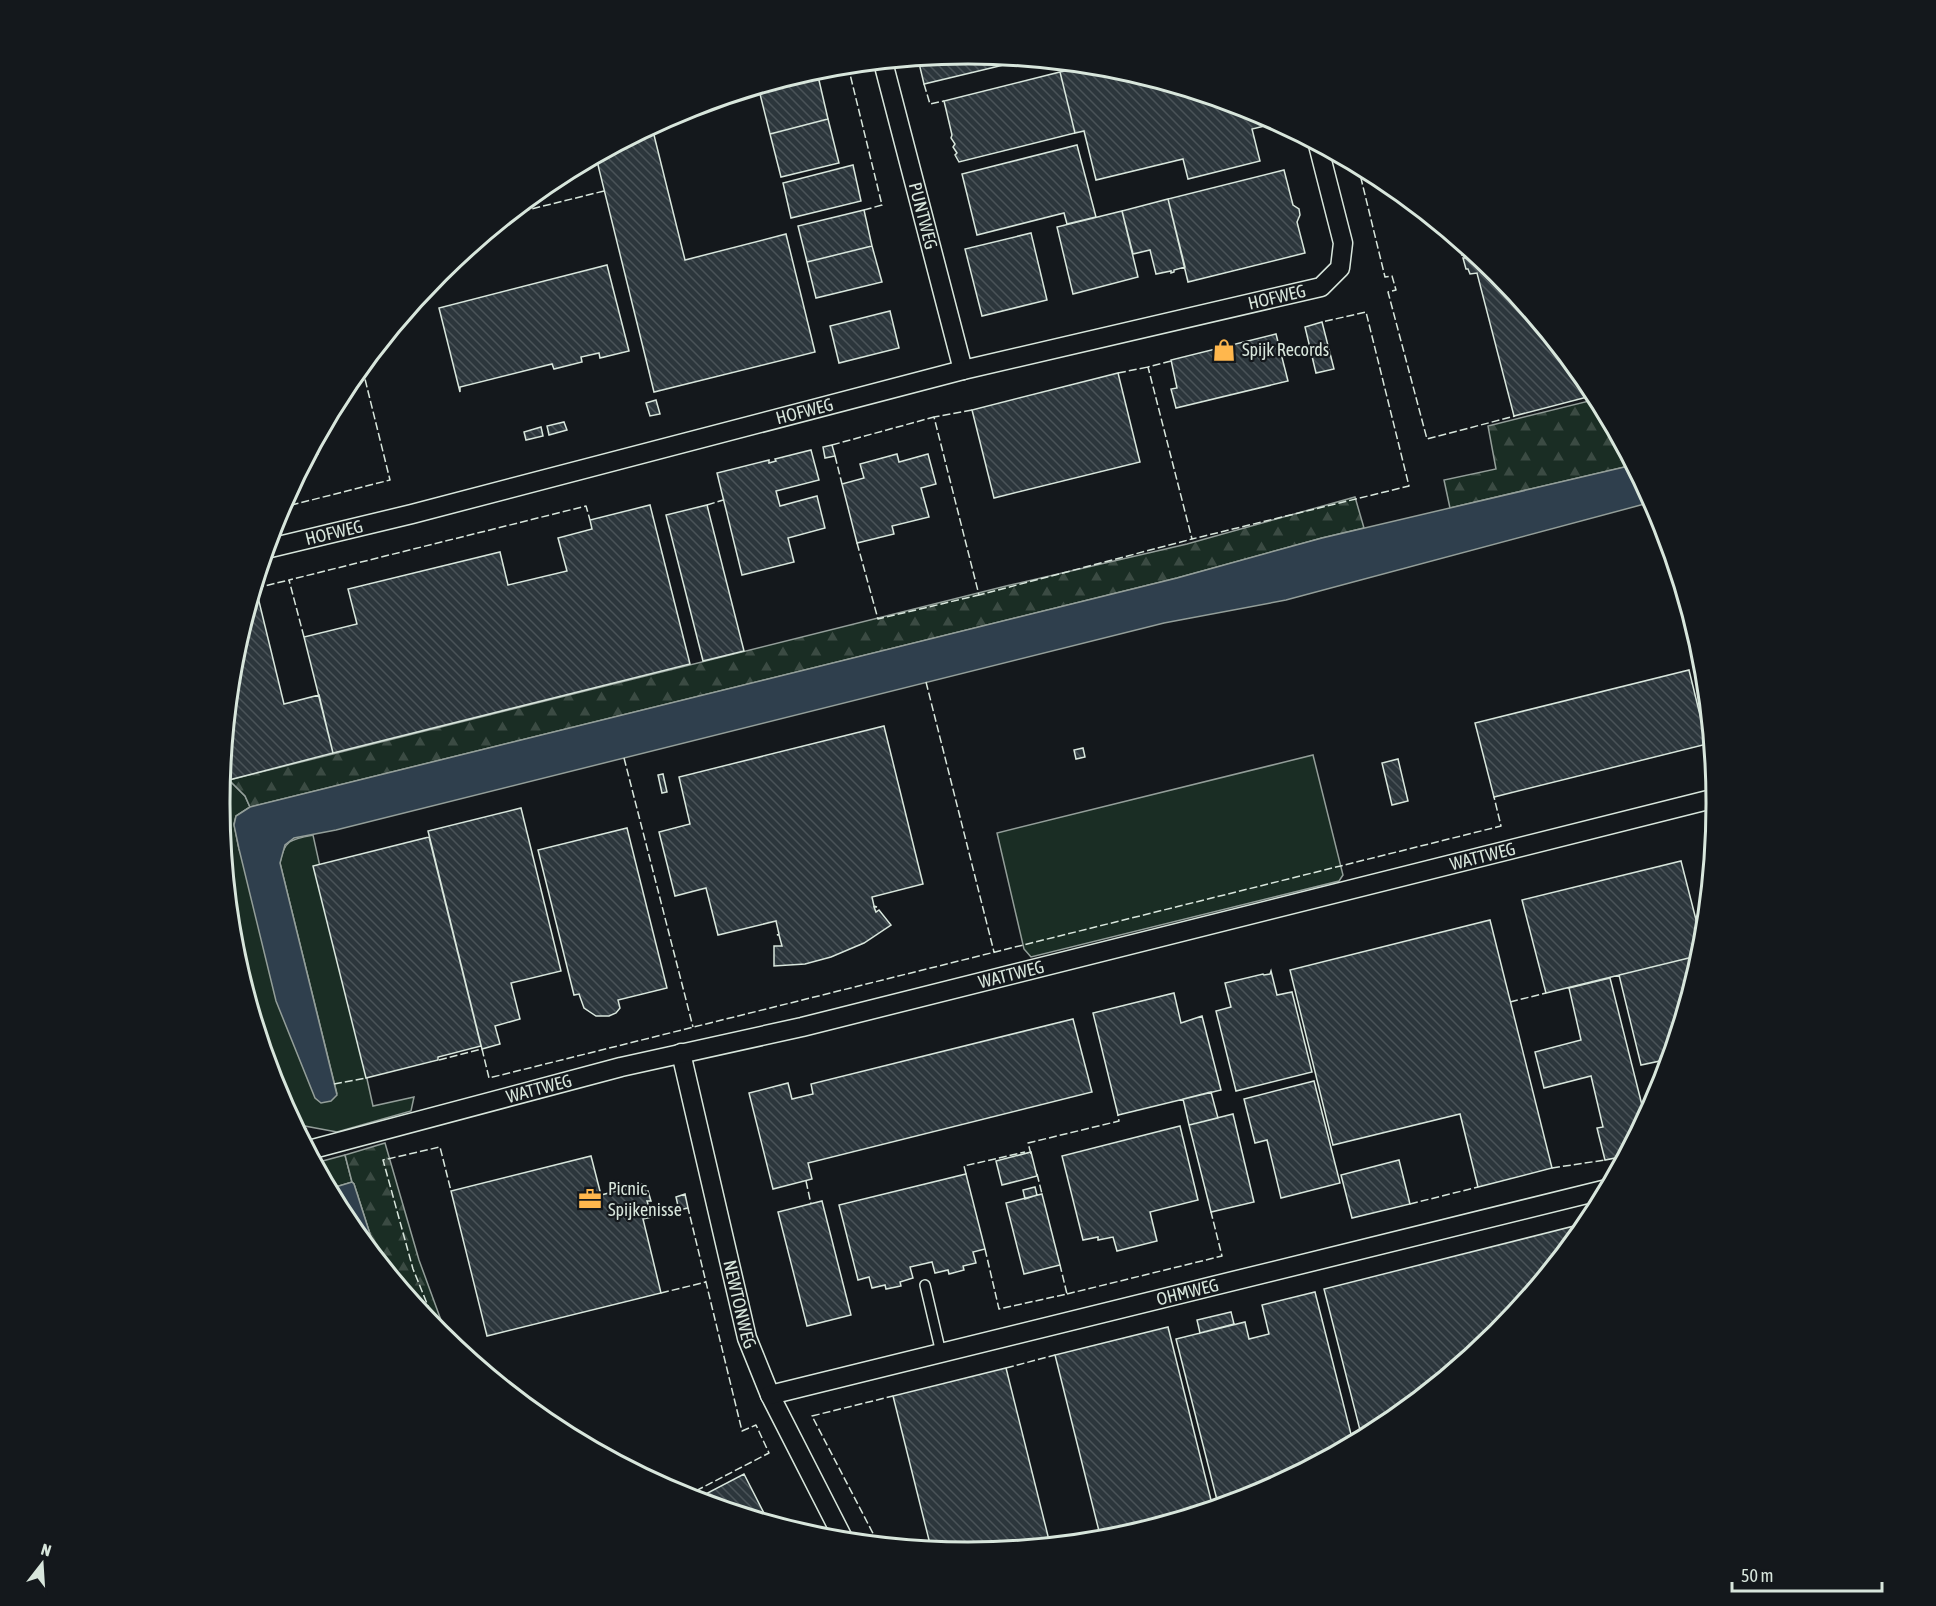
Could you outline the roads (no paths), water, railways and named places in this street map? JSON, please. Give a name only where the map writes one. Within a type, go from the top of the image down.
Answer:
[{"type":"street","name":"PUNTWEG","points":[[884,70],[963,370]]},
{"type":"street","name":"HOFWEG","points":[[276,547],[435,508],[963,370],[1321,287],[1340,268],[1343,243],[1320,154]]},
{"type":"street","name":"WATTWEG","points":[[316,1148],[681,1053],[802,1027],[1706,801]]},
{"type":"street","name":"NEWTONWEG","points":[[681,1053],[747,1338],[770,1395],[839,1529]]},
{"type":"street","name":"OHMWEG","points":[[770,1395],[1595,1192]]},
{"type":"lane","points":[[925,1285],[941,1353]]},
{"type":"water","points":[[1625,467],[1643,504],[1286,600],[1164,623],[336,830],[294,838],[285,845],[280,863],[337,1095],[331,1101],[321,1103],[315,1098],[276,1001],[239,849],[234,825],[236,816],[250,807],[1177,578],[1322,538]]},
{"type":"water","points":[[352,1182],[354,1184],[371,1237],[354,1213],[337,1187]]},
{"type":"place","name":"Spijk Records","points":[[1224,350]]},
{"type":"place","name":"Picnic Spijkenisse","points":[[590,1199]]}]
